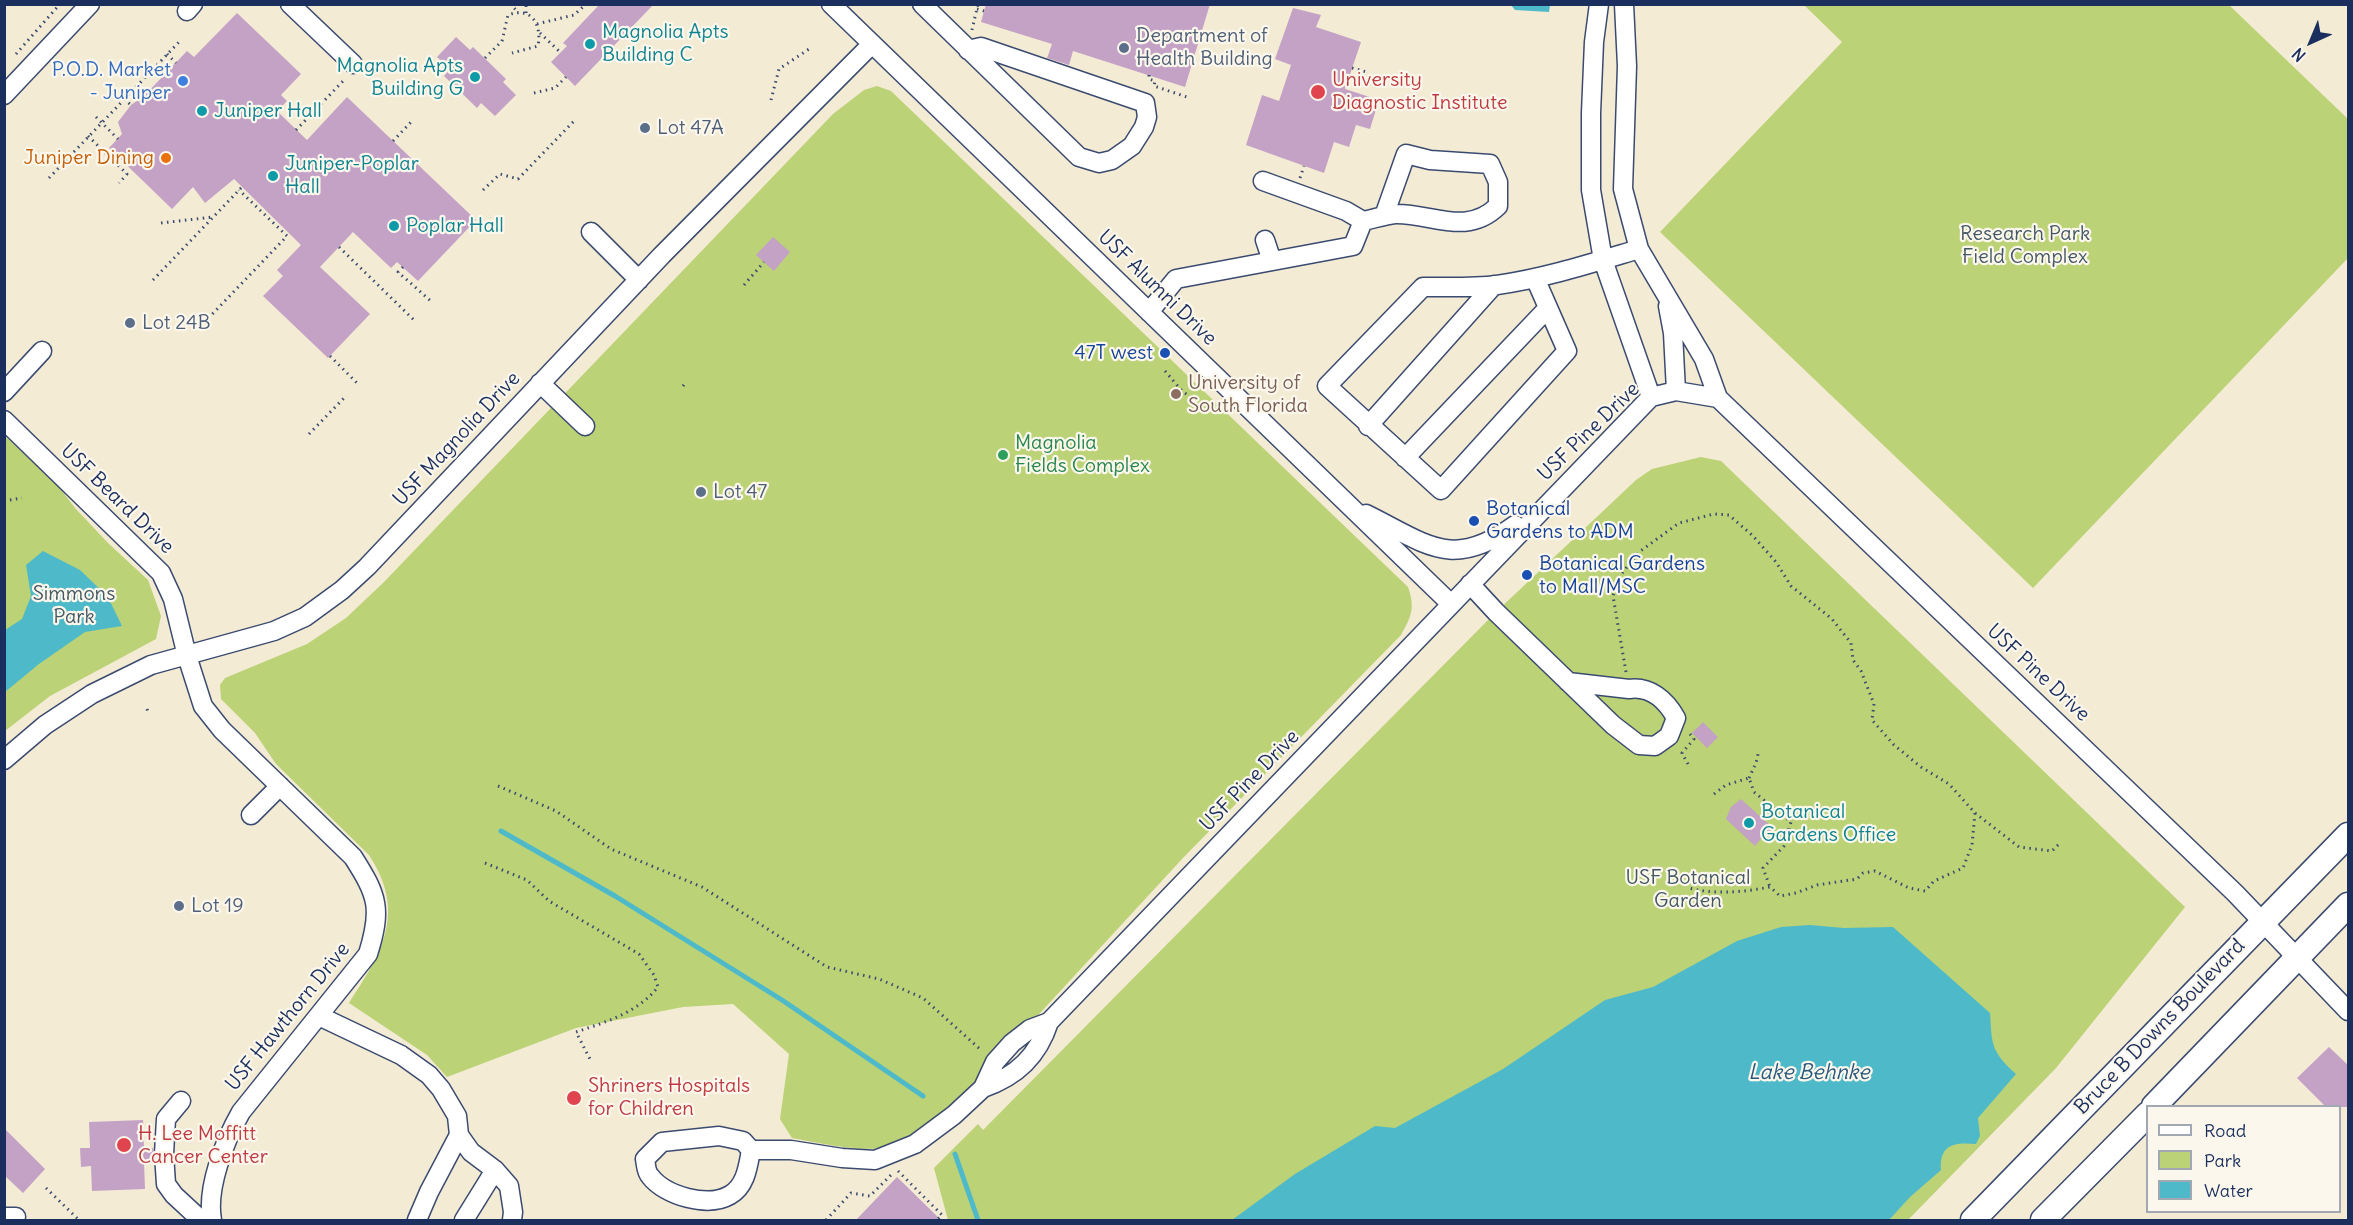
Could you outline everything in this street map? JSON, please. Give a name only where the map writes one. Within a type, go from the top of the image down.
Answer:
[{"type":"main road","name":"Bruce B Downs Boulevard","points":[[1973,1221],[2349,835]]},
{"type":"main road","points":[[2156,1105],[2349,905]]},
{"type":"main road","points":[[2043,1221],[2146,1116]]},
{"type":"street","points":[[4,95],[90,4]]},
{"type":"street","points":[[290,4],[351,70]]},
{"type":"street","name":"USF Alumni Drive","points":[[831,4],[1451,604]]},
{"type":"street","points":[[922,4],[969,43],[1079,157],[1099,163],[1112,160],[1132,146],[1144,127],[1147,117],[1145,103],[969,43]]},
{"type":"street","points":[[1599,4],[1594,42],[1591,190],[1603,260],[1651,397]]},
{"type":"street","points":[[1624,4],[1628,66],[1623,189],[1639,249],[1704,359],[1718,398]]},
{"type":"street","name":"USF Magnolia Drive","points":[[4,760],[45,725],[92,694],[151,665],[274,631],[305,617],[342,590],[367,567],[639,280],[872,44]]},
{"type":"street","points":[[1263,181],[1346,211],[1363,221],[1395,214],[1456,223],[1488,215],[1498,206],[1498,182],[1490,164],[1430,160],[1406,153],[1384,216]]},
{"type":"street","points":[[1149,312],[1176,279],[1353,246],[1363,221]]},
{"type":"street","points":[[591,232],[639,280]]},
{"type":"street","points":[[1265,240],[1272,261]]},
{"type":"street","points":[[1535,278],[1567,351],[1441,490],[1368,426],[1327,386],[1423,287],[1494,285],[1535,278],[1639,249]]},
{"type":"street","points":[[1368,426],[1494,285]]},
{"type":"street","points":[[1667,295],[1673,333],[1676,391]]},
{"type":"street","points":[[1405,458],[1547,309]]},
{"type":"street","points":[[4,392],[42,351]]},
{"type":"street","points":[[540,383],[585,426]]},
{"type":"street","name":"USF Pine Drive","points":[[1049,1022],[1651,397],[1676,391],[1718,398],[2235,893],[2349,1011]]},
{"type":"street","name":"USF Beard Drive","points":[[4,420],[161,573],[172,598],[187,656]]},
{"type":"street","points":[[1351,507],[1427,546],[1447,551],[1471,549],[1494,540],[1559,493]]},
{"type":"street","points":[[1470,584],[1568,682],[1639,745],[1655,746],[1669,736],[1676,718],[1671,706],[1652,693],[1639,688],[1629,689],[1568,682]]},
{"type":"street","name":"USF Hawthorn Drive","points":[[187,656],[203,706],[222,730],[353,858],[368,882],[377,905],[376,930],[368,954],[241,1112],[232,1128],[224,1146],[214,1187],[212,1221]]},
{"type":"street","points":[[251,815],[280,786]]},
{"type":"street","points":[[319,1016],[401,1055],[429,1075],[441,1089],[457,1116],[459,1135],[471,1152],[495,1170],[508,1186],[513,1212],[512,1221]]},
{"type":"street","points":[[750,1150],[748,1170],[743,1181],[732,1194],[721,1199],[699,1200],[662,1188],[648,1174],[645,1159],[662,1142],[719,1136],[742,1141],[750,1150],[791,1150],[842,1158],[875,1160],[915,1144],[954,1115],[983,1088],[995,1062],[1012,1043],[1030,1029],[1049,1022]]},
{"type":"street","points":[[983,1088],[1003,1081],[1020,1068],[1043,1041],[1049,1022]]},
{"type":"street","points":[[180,1101],[166,1119],[164,1154],[166,1184],[174,1196],[201,1221]]},
{"type":"street","points":[[417,1221],[429,1192],[459,1135]]},
{"type":"street","points":[[464,1221],[495,1170]]},
{"type":"path","points":[[12,57],[60,4]]},
{"type":"path","points":[[510,4],[517,11],[526,13],[537,24],[540,33],[538,46],[512,53]]},
{"type":"path","points":[[526,4],[526,13]]},
{"type":"path","points":[[537,24],[574,15],[586,4]]},
{"type":"path","points":[[969,43],[978,7],[984,11]]},
{"type":"path","points":[[485,58],[502,40],[508,15],[517,11]]},
{"type":"path","points":[[540,33],[560,52]]},
{"type":"path","points":[[49,178],[180,41]]},
{"type":"path","points":[[771,100],[778,69],[812,47]]},
{"type":"path","points":[[167,54],[176,63]]},
{"type":"path","points":[[1352,68],[1367,72]]},
{"type":"path","points":[[296,130],[351,70]]},
{"type":"path","points":[[1149,75],[1149,79],[1155,81],[1154,86],[1190,98]]},
{"type":"path","points":[[534,93],[555,88],[566,76]]},
{"type":"path","points":[[124,99],[131,105]]},
{"type":"path","points":[[96,117],[118,139]]},
{"type":"path","points":[[483,190],[500,174],[518,179],[574,120]]},
{"type":"path","points":[[393,141],[412,121]]},
{"type":"path","points":[[88,136],[127,174],[119,183]]},
{"type":"path","points":[[153,280],[240,188],[287,236],[200,327]]},
{"type":"path","points":[[161,223],[213,217]]},
{"type":"path","points":[[339,247],[416,322]]},
{"type":"path","points":[[744,285],[764,262]]},
{"type":"path","points":[[403,267],[398,272],[434,303]]},
{"type":"path","points":[[330,356],[357,383]]},
{"type":"path","points":[[1165,371],[1182,391],[1198,402]]},
{"type":"path","points":[[683,386],[686,382]]},
{"type":"path","points":[[309,434],[344,398]]},
{"type":"path","points":[[4,501],[22,498]]},
{"type":"path","points":[[1629,689],[1613,596],[1619,577],[1639,552],[1679,523],[1714,514],[1729,516],[1754,536],[1776,561],[1791,585],[1832,619],[1851,643],[1852,660],[1861,671],[1874,704],[1872,720],[1894,745],[1921,767],[1948,784],[1975,813],[2019,848],[2052,851],[2059,844]]},
{"type":"path","points":[[1688,764],[1682,753],[1694,739]]},
{"type":"path","points":[[1760,750],[1749,778],[1754,792],[1791,822],[1784,846],[1763,868],[1770,887],[1780,897],[1817,885],[1857,879],[1863,873],[1875,871],[1909,888],[1925,891],[1934,881],[1963,868],[1972,845],[1975,813]]},
{"type":"path","points":[[1714,794],[1726,785],[1749,778]]},
{"type":"path","points":[[498,786],[556,811],[611,849],[702,887],[827,967],[879,979],[922,998],[995,1062]]},
{"type":"path","points":[[485,863],[527,880],[549,901],[639,954],[654,975],[658,987],[647,1000],[614,1019],[576,1032],[591,1061]]},
{"type":"path","points":[[1689,888],[1707,893],[1725,893],[1770,887]]},
{"type":"path","points":[[826,1221],[852,1193],[870,1197],[896,1170],[942,1215],[938,1221]]},
{"type":"path","points":[[46,1188],[79,1221]]},
{"type":"green space","name":"Research Park Field Complex","points":[[1804,5],[2229,5],[2348,119],[2348,258],[2033,588],[1660,232],[1842,42]]},
{"type":"green space","points":[[877,86],[891,91],[1408,587],[1412,606],[1408,622],[1401,635],[1182,859],[947,1114],[902,1141],[885,1147],[865,1149],[792,1138],[780,1119],[789,1054],[733,1004],[683,1007],[576,1028],[447,1077],[427,1055],[349,1003],[371,967],[386,932],[387,895],[380,876],[369,855],[276,764],[255,733],[221,699],[220,685],[225,678],[307,644],[346,618],[384,582],[833,114],[864,90]]},
{"type":"green space","name":"Simmons Park","points":[[4,435],[59,487],[108,543],[148,580],[161,616],[156,639],[50,696],[5,731]]},
{"type":"green space","name":"USF Botanical Garden","points":[[1701,457],[1721,461],[2185,907],[2056,1068],[1908,1220],[948,1220],[934,1168],[978,1124],[983,1130],[1496,612],[1636,480],[1652,469]]},
{"type":"water","points":[[1511,5],[1550,5],[1549,12],[1515,10]]},
{"type":"water","points":[[43,551],[80,570],[108,597],[122,626],[85,632],[39,664],[5,692],[5,630],[22,619],[31,596],[26,565]]},
{"type":"water","name":"Lake Behnke","points":[[1810,925],[1844,928],[1893,927],[1990,1013],[1994,1047],[2016,1074],[1978,1118],[1980,1136],[1976,1144],[1950,1146],[1943,1155],[1941,1170],[1910,1197],[1889,1220],[1232,1220],[1295,1174],[1375,1126],[1395,1128],[1503,1069],[1605,1000],[1653,987],[1737,941],[1781,927]]},
{"type":"building","name":"Magnolia Apts Building C","points":[[600,4],[654,4],[575,86],[551,62],[567,46],[563,43]]},
{"type":"building","name":"Department of Health Building","points":[[986,4],[1210,4],[1185,87],[1073,51],[1069,65],[1047,58],[1052,44],[981,22]]},
{"type":"building","name":"University Diagnostic Institute","points":[[1293,8],[1321,15],[1316,27],[1361,42],[1345,89],[1379,100],[1370,129],[1356,125],[1349,147],[1334,142],[1324,173],[1246,145],[1262,95],[1279,101],[1291,65],[1275,59]]},
{"type":"building","points":[[237,13],[301,74],[281,95],[287,101],[277,111],[307,140],[347,97],[476,220],[418,281],[397,262],[391,268],[353,232],[320,267],[370,314],[328,358],[263,296],[283,276],[277,270],[301,245],[234,179],[205,203],[193,187],[172,209],[109,148],[122,134],[118,122],[131,105],[144,96],[187,51],[194,57]]},
{"type":"building","name":"Magnolia Apts Building G","points":[[456,37],[470,50],[473,47],[506,79],[503,82],[516,95],[495,116],[481,103],[477,108],[444,76],[450,69],[437,57]]},
{"type":"building","points":[[773,237],[790,252],[774,271],[756,255]]},
{"type":"building","points":[[1703,722],[1718,737],[1707,748],[1692,733]]},
{"type":"building","name":"Botanical Gardens Office","points":[[1741,799],[1773,828],[1755,846],[1726,819],[1731,807]]},
{"type":"building","points":[[2329,1047],[2349,1066],[2349,1107],[2324,1105],[2297,1078]]},
{"type":"building","points":[[143,1120],[144,1148],[153,1148],[153,1163],[144,1163],[145,1189],[92,1191],[91,1166],[81,1167],[80,1148],[90,1148],[89,1122]]},
{"type":"building","points":[[4,1128],[45,1169],[23,1193],[4,1175]]},
{"type":"building","points":[[897,1177],[942,1221],[855,1221]]},
{"type":"waterway","points":[[501,831],[615,896],[782,1000],[923,1096]]},
{"type":"waterway","points":[[955,1154],[978,1220]]},
{"type":"place","name":"Magnolia Apts Building C","points":[[590,44]]},
{"type":"place","name":"Department of Health Building","points":[[1124,48]]},
{"type":"place","name":"Magnolia Apts Building G","points":[[475,77]]},
{"type":"place","name":"P.O.D. Market - Juniper","points":[[183,81]]},
{"type":"place","name":"University Diagnostic Institute","points":[[1318,92]]},
{"type":"place","name":"Juniper Hall","points":[[202,111]]},
{"type":"place","name":"Lot 47A","points":[[645,128]]},
{"type":"place","name":"Juniper Dining","points":[[166,158]]},
{"type":"place","name":"Juniper-Poplar Hall","points":[[273,176]]},
{"type":"place","name":"Poplar Hall","points":[[394,226]]},
{"type":"place","name":"Lot 24B","points":[[130,323]]},
{"type":"place","name":"47T west","points":[[1165,353]]},
{"type":"place","name":"University of South Florida","points":[[1176,394]]},
{"type":"place","name":"Magnolia Fields Complex","points":[[1003,455]]},
{"type":"place","name":"Lot 47","points":[[701,492]]},
{"type":"place","name":"Botanical Gardens to ADM","points":[[1474,521]]},
{"type":"place","name":"Botanical Gardens to Mall/MSC","points":[[1527,575]]},
{"type":"place","name":"Botanical Gardens Office","points":[[1749,823]]},
{"type":"place","name":"Lot 19","points":[[179,906]]},
{"type":"place","name":"Shriners Hospitals for Children","points":[[574,1098]]},
{"type":"place","name":"H. Lee Moffitt Cancer Center","points":[[124,1145]]}]
